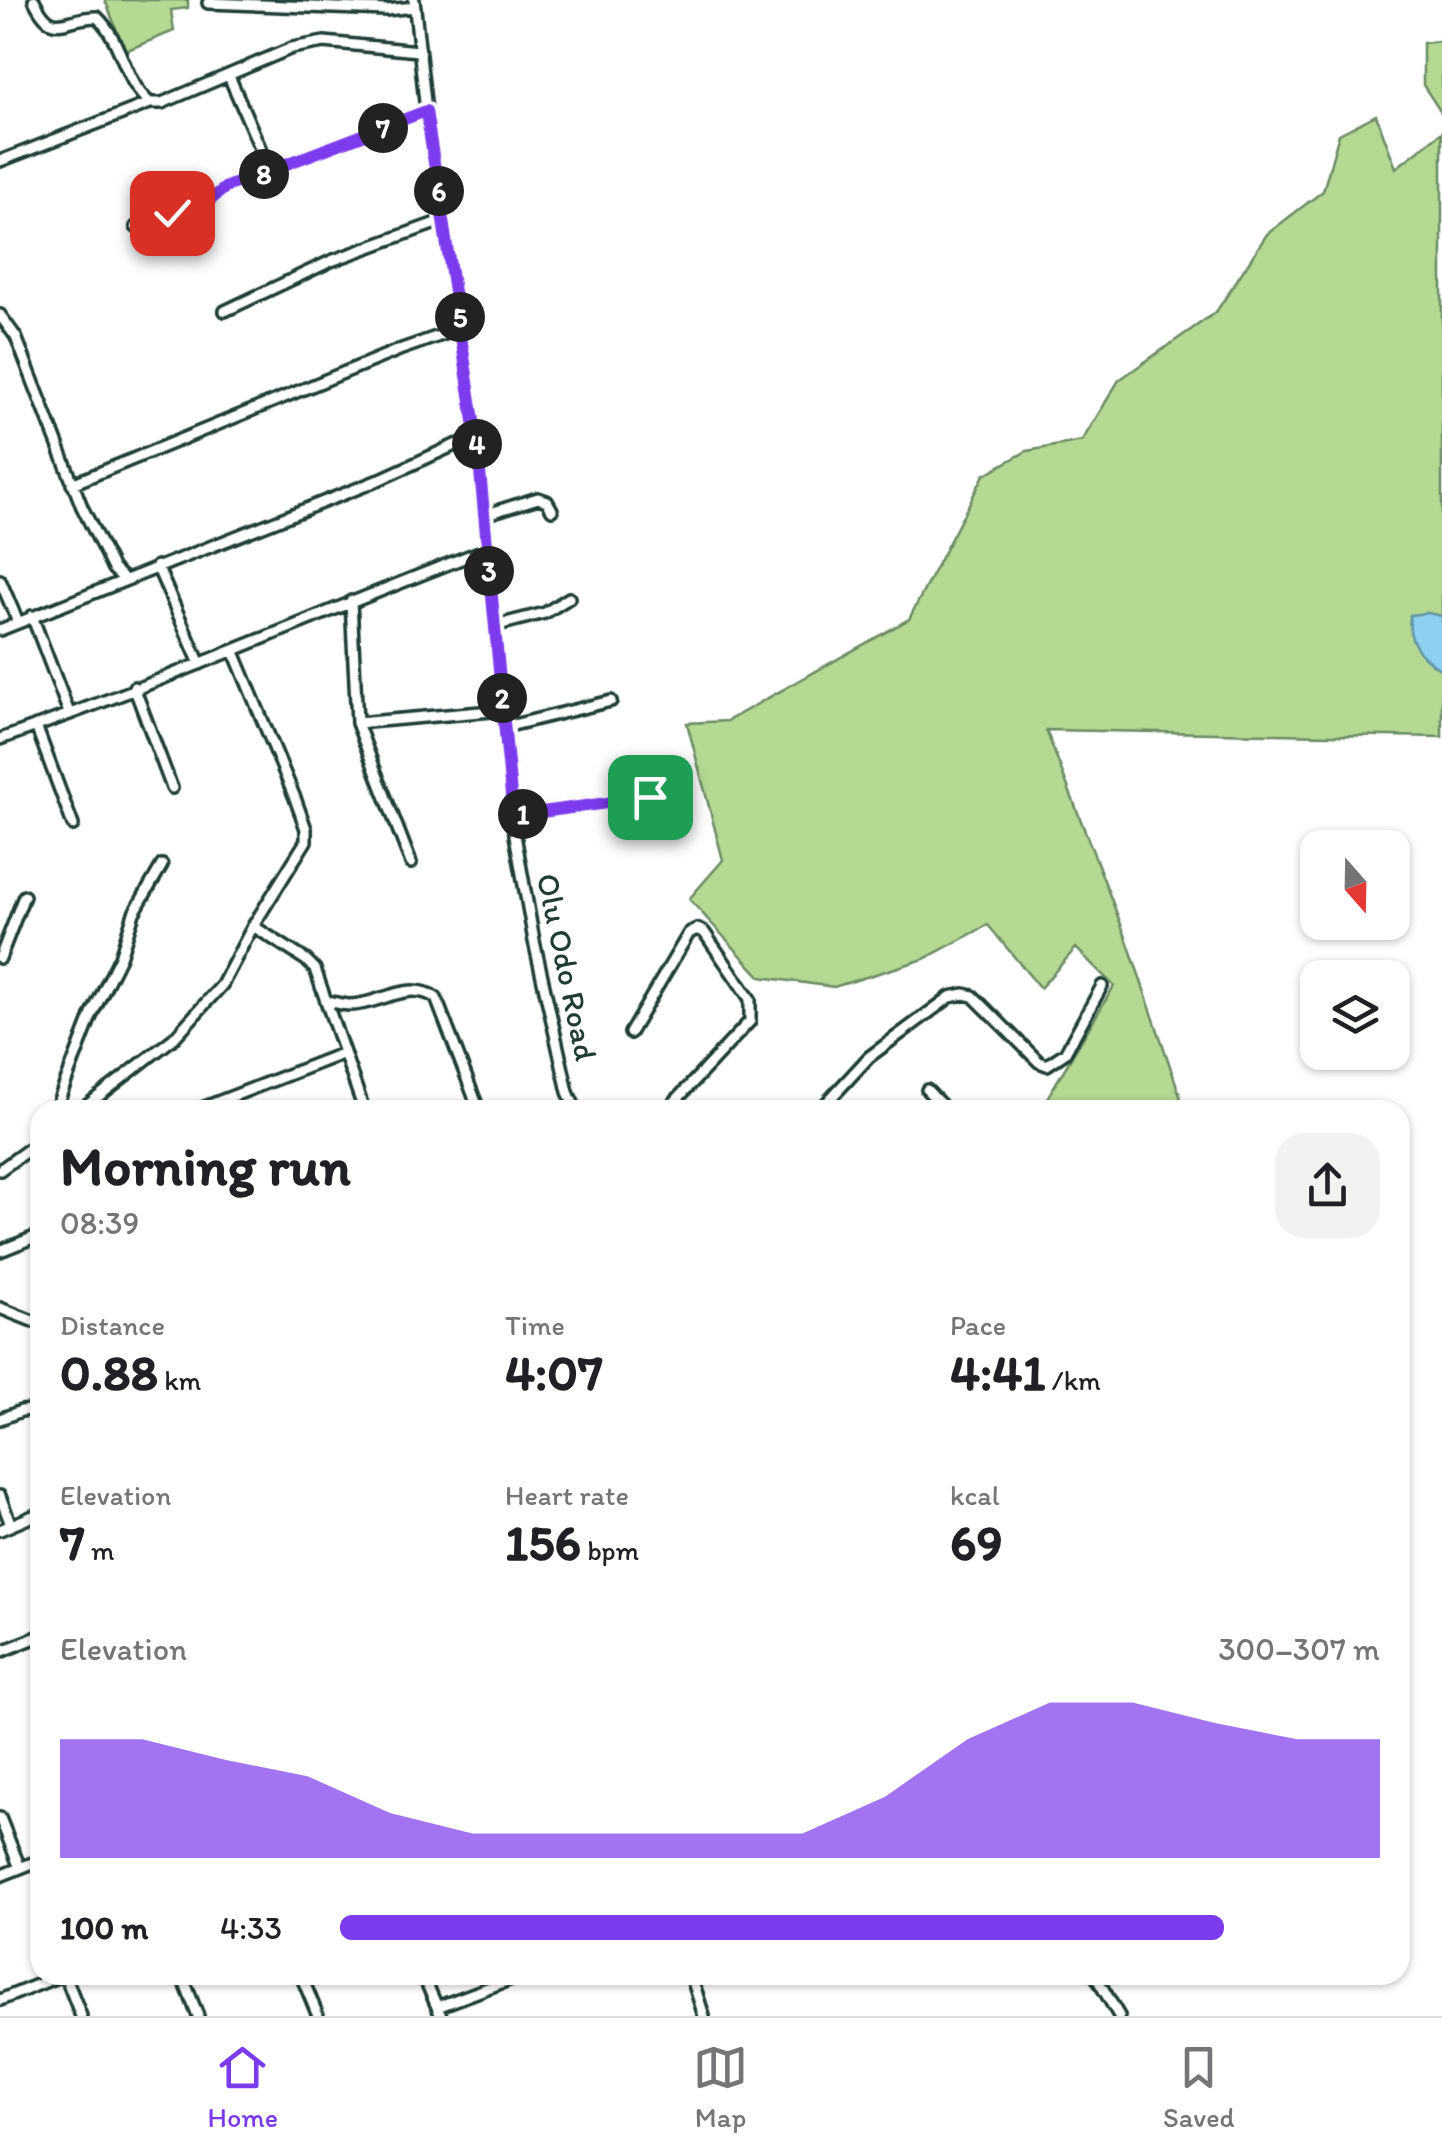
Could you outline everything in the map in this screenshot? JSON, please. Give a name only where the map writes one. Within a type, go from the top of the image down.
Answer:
[{"type":"street","points":[[34,0],[50,24],[98,17],[111,30],[133,82],[150,102]]},
{"type":"street","points":[[208,4],[386,10],[415,4]]},
{"type":"street","name":"Olu Odo Road","points":[[415,4],[426,111],[477,440],[513,816],[534,941],[572,1100]]},
{"type":"street","points":[[0,161],[150,102],[162,103],[292,48],[324,42],[418,51]]},
{"type":"street","points":[[229,76],[270,171]]},
{"type":"street","points":[[136,227],[208,202],[226,187],[426,111]]},
{"type":"street","points":[[224,311],[331,262],[444,220]]},
{"type":"street","points":[[0,315],[4,330],[16,337],[72,484],[113,568],[123,578]]},
{"type":"street","points":[[72,484],[382,356],[462,328]]},
{"type":"street","points":[[0,630],[123,578],[374,482],[455,445],[477,440]]},
{"type":"street","points":[[484,515],[538,498],[547,501],[552,510]]},
{"type":"street","points":[[0,738],[234,652],[351,601],[487,549]]},
{"type":"street","points":[[157,566],[200,664]]},
{"type":"street","points":[[0,580],[18,622]]},
{"type":"street","points":[[494,626],[546,612],[569,598]]},
{"type":"street","points":[[351,601],[357,723],[411,864]]},
{"type":"street","points":[[32,616],[69,713]]},
{"type":"street","points":[[95,1100],[174,1038],[222,985],[306,841],[306,828],[234,652]]},
{"type":"street","points":[[134,687],[172,788]]},
{"type":"street","points":[[504,727],[611,701]]},
{"type":"street","points":[[357,723],[503,710]]},
{"type":"street","points":[[36,726],[73,826]]},
{"type":"street","points":[[513,816],[650,797]]},
{"type":"street","points":[[59,1100],[92,1014],[120,957],[134,913],[162,865]]},
{"type":"street","points":[[0,958],[24,896]]},
{"type":"street","points":[[253,926],[315,969],[360,1100]]},
{"type":"street","points":[[630,1033],[689,933],[697,929],[704,932],[750,1000],[750,1021],[676,1100]]},
{"type":"street","points":[[829,1100],[869,1057],[950,997],[964,994],[973,996],[1039,1062],[1047,1065],[1065,1053],[1102,986]]},
{"type":"street","points":[[326,1001],[352,1005],[412,990],[427,992],[436,998],[475,1100]]},
{"type":"street","points":[[223,1100],[344,1053]]},
{"type":"street","points":[[927,1090],[936,1100]]},
{"type":"street","points":[[0,1170],[30,1148]]},
{"type":"street","points":[[0,1250],[30,1239]]},
{"type":"street","points":[[0,1308],[30,1320]]},
{"type":"street","points":[[0,1419],[30,1410]]},
{"type":"street","points":[[0,1496],[11,1525]]},
{"type":"street","points":[[0,1530],[30,1516]]},
{"type":"street","points":[[0,1652],[30,1640]]},
{"type":"street","points":[[0,1818],[20,1868]]},
{"type":"street","points":[[0,1876],[30,1864]]},
{"type":"street","points":[[0,2000],[38,1985]]},
{"type":"street","points":[[68,1985],[81,2016]]},
{"type":"street","points":[[186,1985],[198,2016]]},
{"type":"street","points":[[305,1985],[318,2016]]},
{"type":"street","points":[[427,1985],[439,2012],[500,1985]]},
{"type":"street","points":[[695,1985],[704,2016]]},
{"type":"street","points":[[1101,1985],[1119,2016]]},
{"type":"green space","points":[[105,0],[188,0],[188,8],[171,10],[174,31],[125,51]]},
{"type":"green space","points":[[1442,41],[1442,114],[1423,85],[1423,43]]},
{"type":"green space","points":[[1376,115],[1396,168],[1442,132],[1442,616],[1427,613],[1432,664],[1442,670],[1442,737],[1046,730],[1127,940],[1182,1100],[1046,1100],[1114,986],[1076,948],[1040,988],[988,925],[924,959],[834,987],[761,977],[689,899],[723,860],[687,723],[727,721],[909,619],[984,475],[1027,451],[1082,441],[1119,380],[1216,312],[1267,234],[1323,191],[1339,134]]},
{"type":"water","points":[[1410,615],[1442,616],[1442,670],[1422,654],[1410,632]]},
{"type":"route","points":[[172,213],[208,202],[226,187],[426,111],[477,440],[513,816],[650,797]]}]
